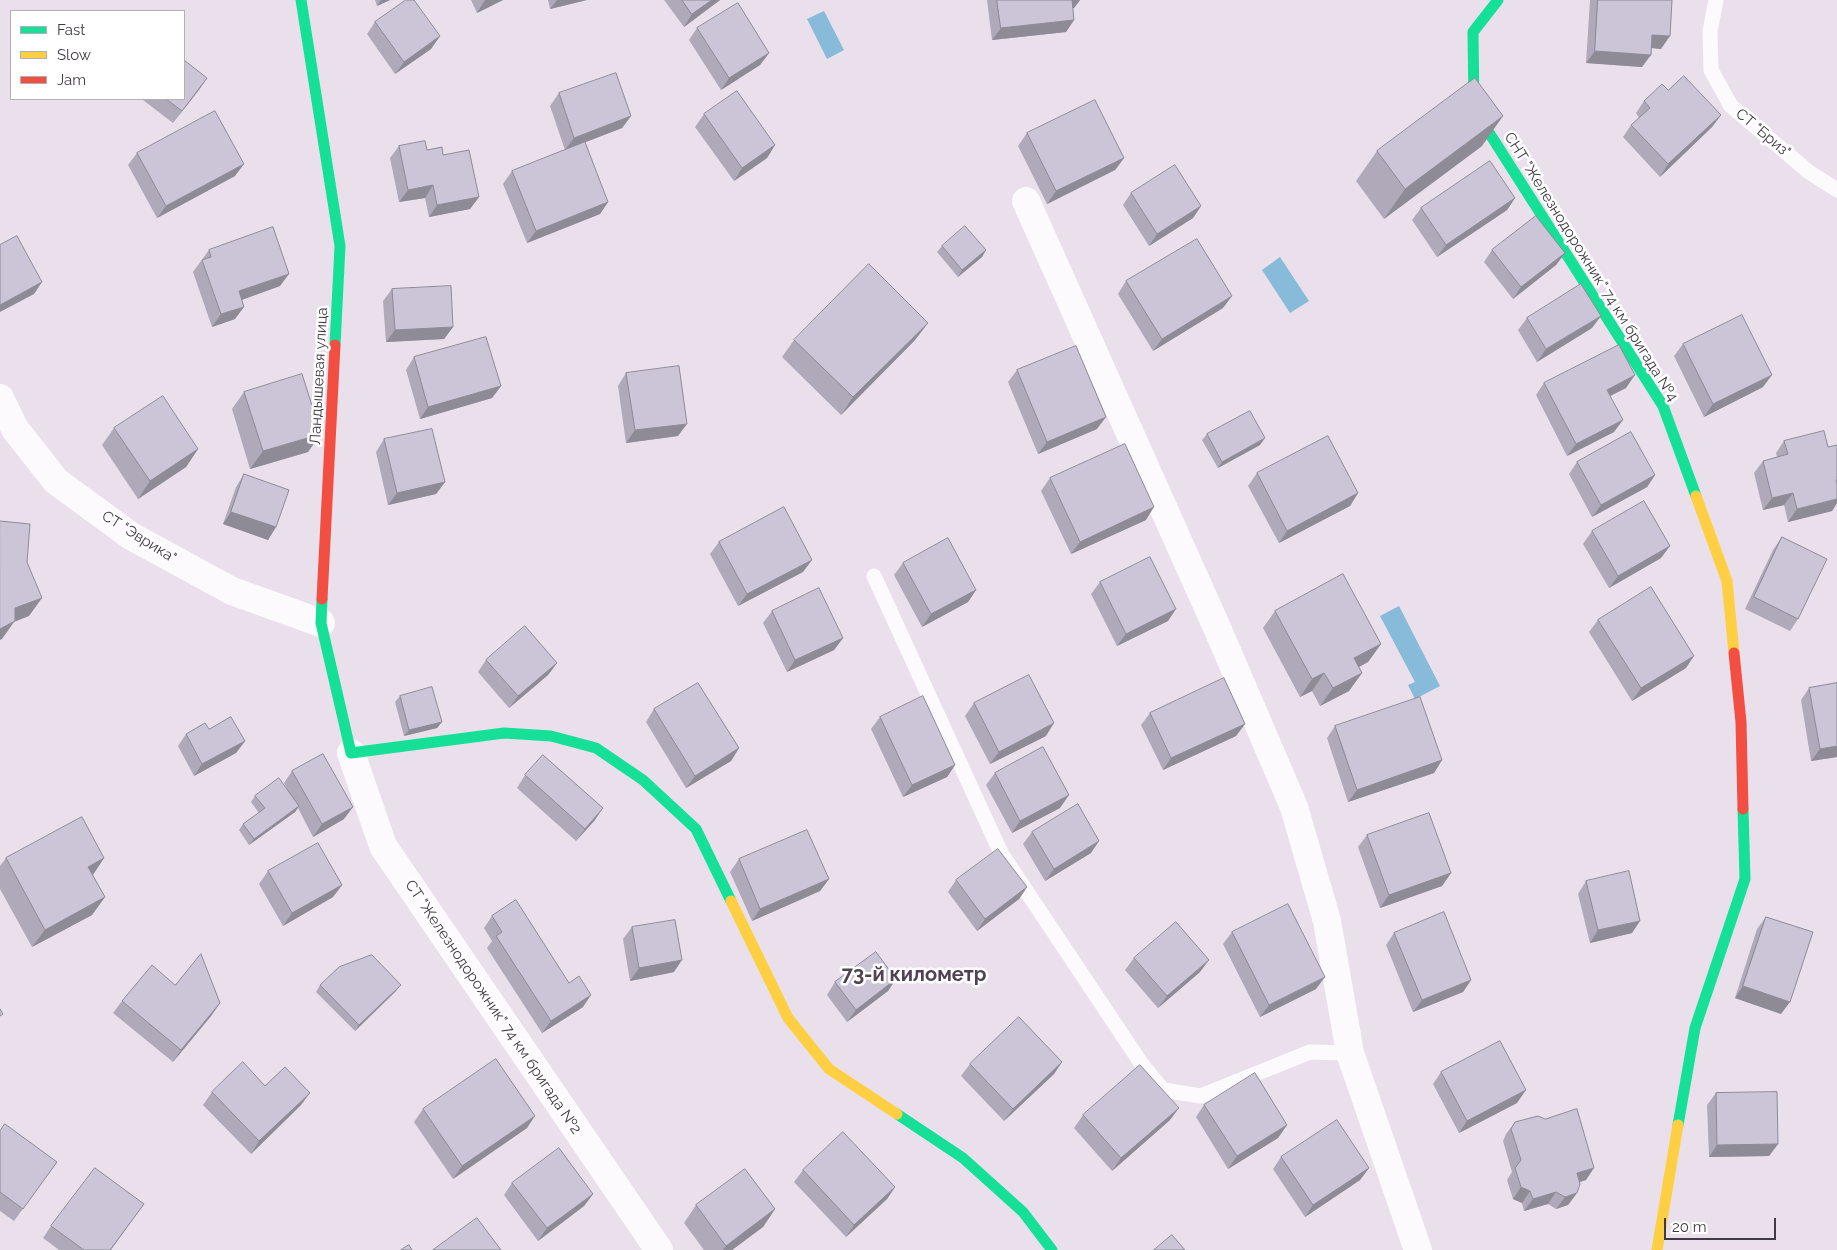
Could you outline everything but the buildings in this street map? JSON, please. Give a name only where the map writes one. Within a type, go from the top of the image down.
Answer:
[{"type":"street","name":"Ландышевая улица","points":[[301,0],[340,246],[321,623],[351,753]]},
{"type":"street","name":"СНТ \"Железнодорожник\" 74 км бригада №4","points":[[1498,0],[1473,32],[1474,109],[1663,406],[1728,580],[1741,722],[1745,878],[1695,1028],[1657,1250]]},
{"type":"street","points":[[1026,201],[1214,621],[1294,807],[1327,920],[1350,1053],[1418,1250]]},
{"type":"street","name":"СТ \"Эврика\"","points":[[0,398],[8,430],[56,481],[131,536],[232,591],[321,623]]},
{"type":"street","points":[[351,753],[504,733],[551,736],[596,748],[642,780],[696,829],[788,1018],[829,1069],[963,1158],[1023,1212],[1052,1250]]},
{"type":"street","name":"СТ \"Железнодорожник\" 74 км бригада №2","points":[[351,753],[383,846],[659,1250]]},
{"type":"lane","name":"СТ \"Бриз\"","points":[[1716,0],[1710,31],[1711,70],[1731,106],[1809,172],[1837,190]]},
{"type":"lane","points":[[874,576],[1001,853],[1141,1063],[1163,1090],[1201,1096],[1310,1052],[1350,1053]]},
{"type":"water","points":[[824,11],[844,50],[827,59],[807,19]]},
{"type":"water","points":[[1280,257],[1309,301],[1290,313],[1262,270]]},
{"type":"water","points":[[1399,606],[1440,686],[1415,699],[1408,685],[1415,682],[1380,616]]},
{"type":"traffic: fast","points":[[301,0],[340,246],[335,345]]},
{"type":"traffic: fast","points":[[1498,0],[1473,32],[1474,109],[1663,406],[1696,496]]},
{"type":"traffic: fast","points":[[322,599],[321,623],[351,753],[504,733],[551,736],[596,748],[643,780],[696,829],[731,901]]},
{"type":"traffic: fast","points":[[1678,1125],[1695,1028],[1745,879],[1743,809]]},
{"type":"traffic: fast","points":[[897,1114],[963,1158],[1023,1212],[1052,1250]]},
{"type":"traffic: slow","points":[[1696,496],[1727,581],[1734,653]]},
{"type":"traffic: slow","points":[[731,901],[788,1018],[829,1069],[897,1114]]},
{"type":"traffic: slow","points":[[1657,1250],[1678,1125]]},
{"type":"traffic: jam","points":[[322,599],[335,345]]},
{"type":"traffic: jam","points":[[1734,653],[1741,722],[1743,809]]},
{"type":"district","name":"73-й километр","points":[[914,975]]}]
